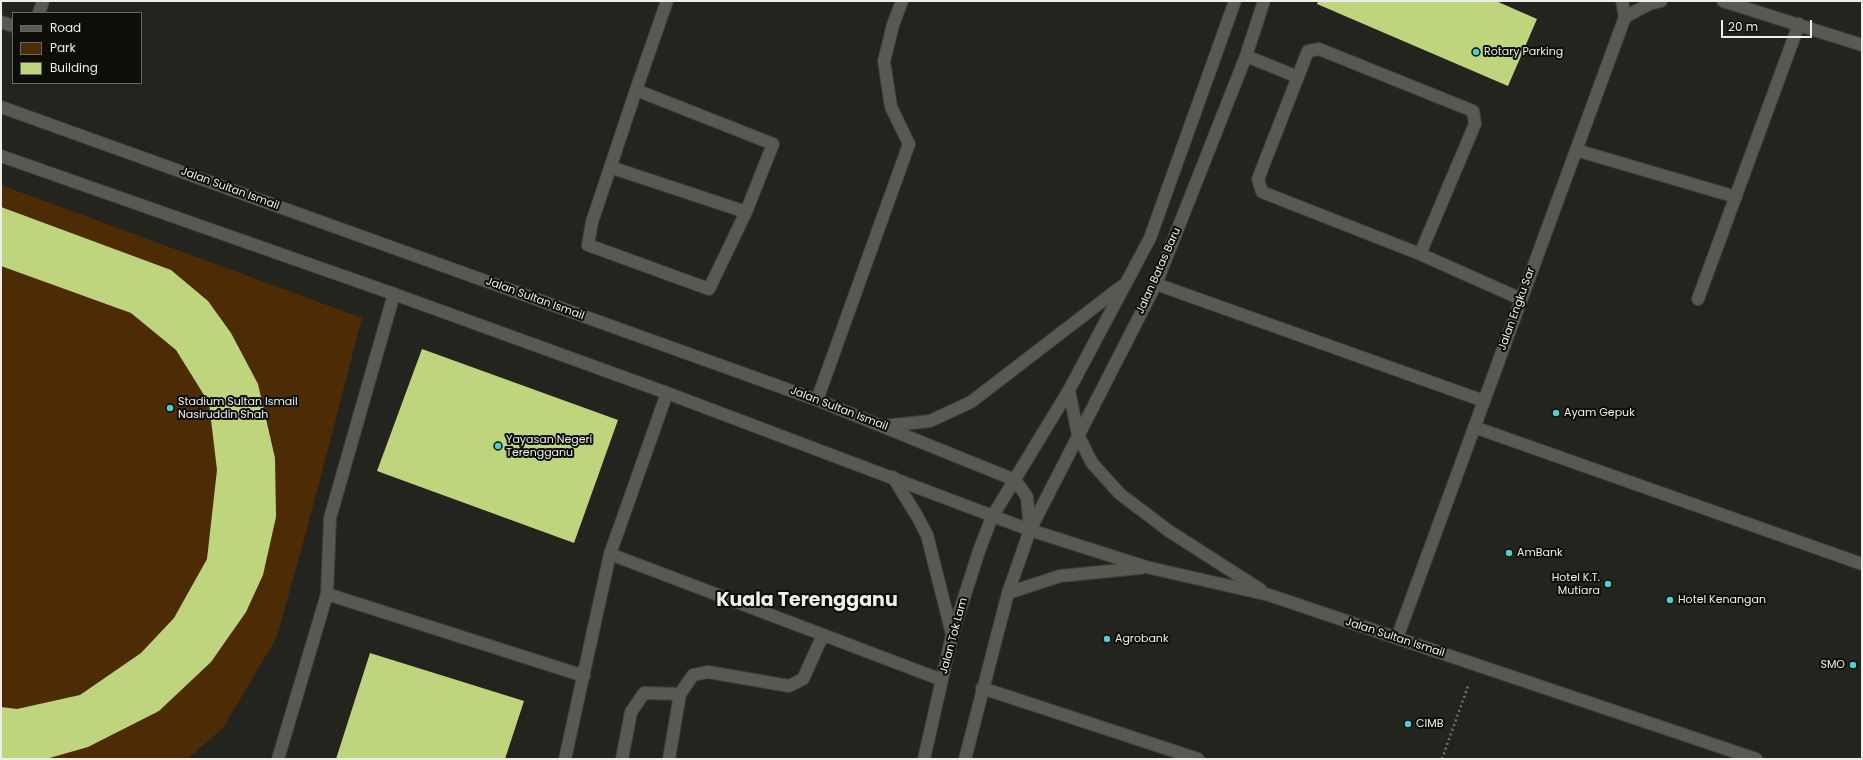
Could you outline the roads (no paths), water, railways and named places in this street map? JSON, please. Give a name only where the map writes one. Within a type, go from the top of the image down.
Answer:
[{"type":"main road","points":[[39,12],[43,1]]},
{"type":"main road","points":[[636,90],[773,144],[746,212],[709,290],[588,245],[592,222],[636,90],[667,1]]},
{"type":"main road","points":[[817,400],[909,144],[891,107],[884,61],[893,25],[902,1]]},
{"type":"main road","name":"Jalan Batas Baru","points":[[992,517],[1069,390],[1150,238],[1235,1]]},
{"type":"main road","name":"Jalan Batas Baru","points":[[1030,530],[1156,284],[1246,56],[1264,1]]},
{"type":"main road","points":[[1622,1],[1625,17],[1649,4],[1661,1]]},
{"type":"main road","points":[[1723,1],[1862,45]]},
{"type":"main road","name":"Jalan Engku Sar","points":[[1397,638],[1625,17]]},
{"type":"main road","points":[[1,22],[12,26]]},
{"type":"main road","points":[[1698,299],[1799,24]]},
{"type":"main road","points":[[1420,254],[1475,124],[1473,111],[1319,49],[1308,51],[1258,179],[1262,192],[1420,254],[1521,299]]},
{"type":"main road","points":[[1246,56],[1298,77]]},
{"type":"main road","name":"Jalan Sultan Ismail","points":[[1,107],[817,400],[1015,480]]},
{"type":"main road","points":[[1576,150],[1736,197]]},
{"type":"main road","name":"Jalan Sultan Ismail","points":[[1,156],[394,294],[667,393],[992,517],[1146,567],[1269,595],[1756,759]]},
{"type":"main road","points":[[610,167],[746,212]]},
{"type":"main road","points":[[883,426],[930,420],[971,402],[1126,283]]},
{"type":"main road","points":[[1156,284],[1484,401]]},
{"type":"main road","points":[[278,759],[328,594],[330,518],[394,294]]},
{"type":"main road","points":[[1069,390],[1078,435],[1092,463],[1120,494],[1169,531],[1269,595]]},
{"type":"main road","points":[[565,759],[610,554],[667,393]]},
{"type":"main road","points":[[1474,426],[1862,564]]},
{"type":"main road","points":[[893,478],[927,535],[952,635]]},
{"type":"main road","points":[[965,759],[982,688],[1008,593],[1030,530],[1027,498],[1015,480]]},
{"type":"main road","name":"Jalan Tok Lam","points":[[924,759],[952,635],[979,551],[992,517]]},
{"type":"main road","points":[[610,554],[942,680]]},
{"type":"main road","points":[[1008,593],[1060,576],[1146,567]]},
{"type":"main road","points":[[328,594],[584,676]]},
{"type":"main road","points":[[670,759],[680,694],[694,675],[708,672],[790,686],[803,679],[823,635]]},
{"type":"main road","points":[[982,688],[1198,759]]},
{"type":"main road","points":[[622,759],[631,712],[644,693],[680,694]]},
{"type":"place","name":"Rotary Parking","points":[[1476,52]]},
{"type":"place","name":"Stadium Sultan Ismail Nasiruddin Shah","points":[[170,408]]},
{"type":"place","name":"Ayam Gepuk","points":[[1556,413]]},
{"type":"place","name":"Yayasan Negeri Terengganu","points":[[498,446]]},
{"type":"place","name":"AmBank","points":[[1509,553]]},
{"type":"place","name":"Hotel K.T. Mutiara","points":[[1608,584]]},
{"type":"place","name":"Hotel Kenangan","points":[[1670,600]]},
{"type":"place","name":"Agrobank","points":[[1107,639]]},
{"type":"place","name":"SMO","points":[[1853,665]]},
{"type":"place","name":"CIMB","points":[[1408,724]]},
{"type":"district","name":"Kuala Terengganu","points":[[807,601]]}]
